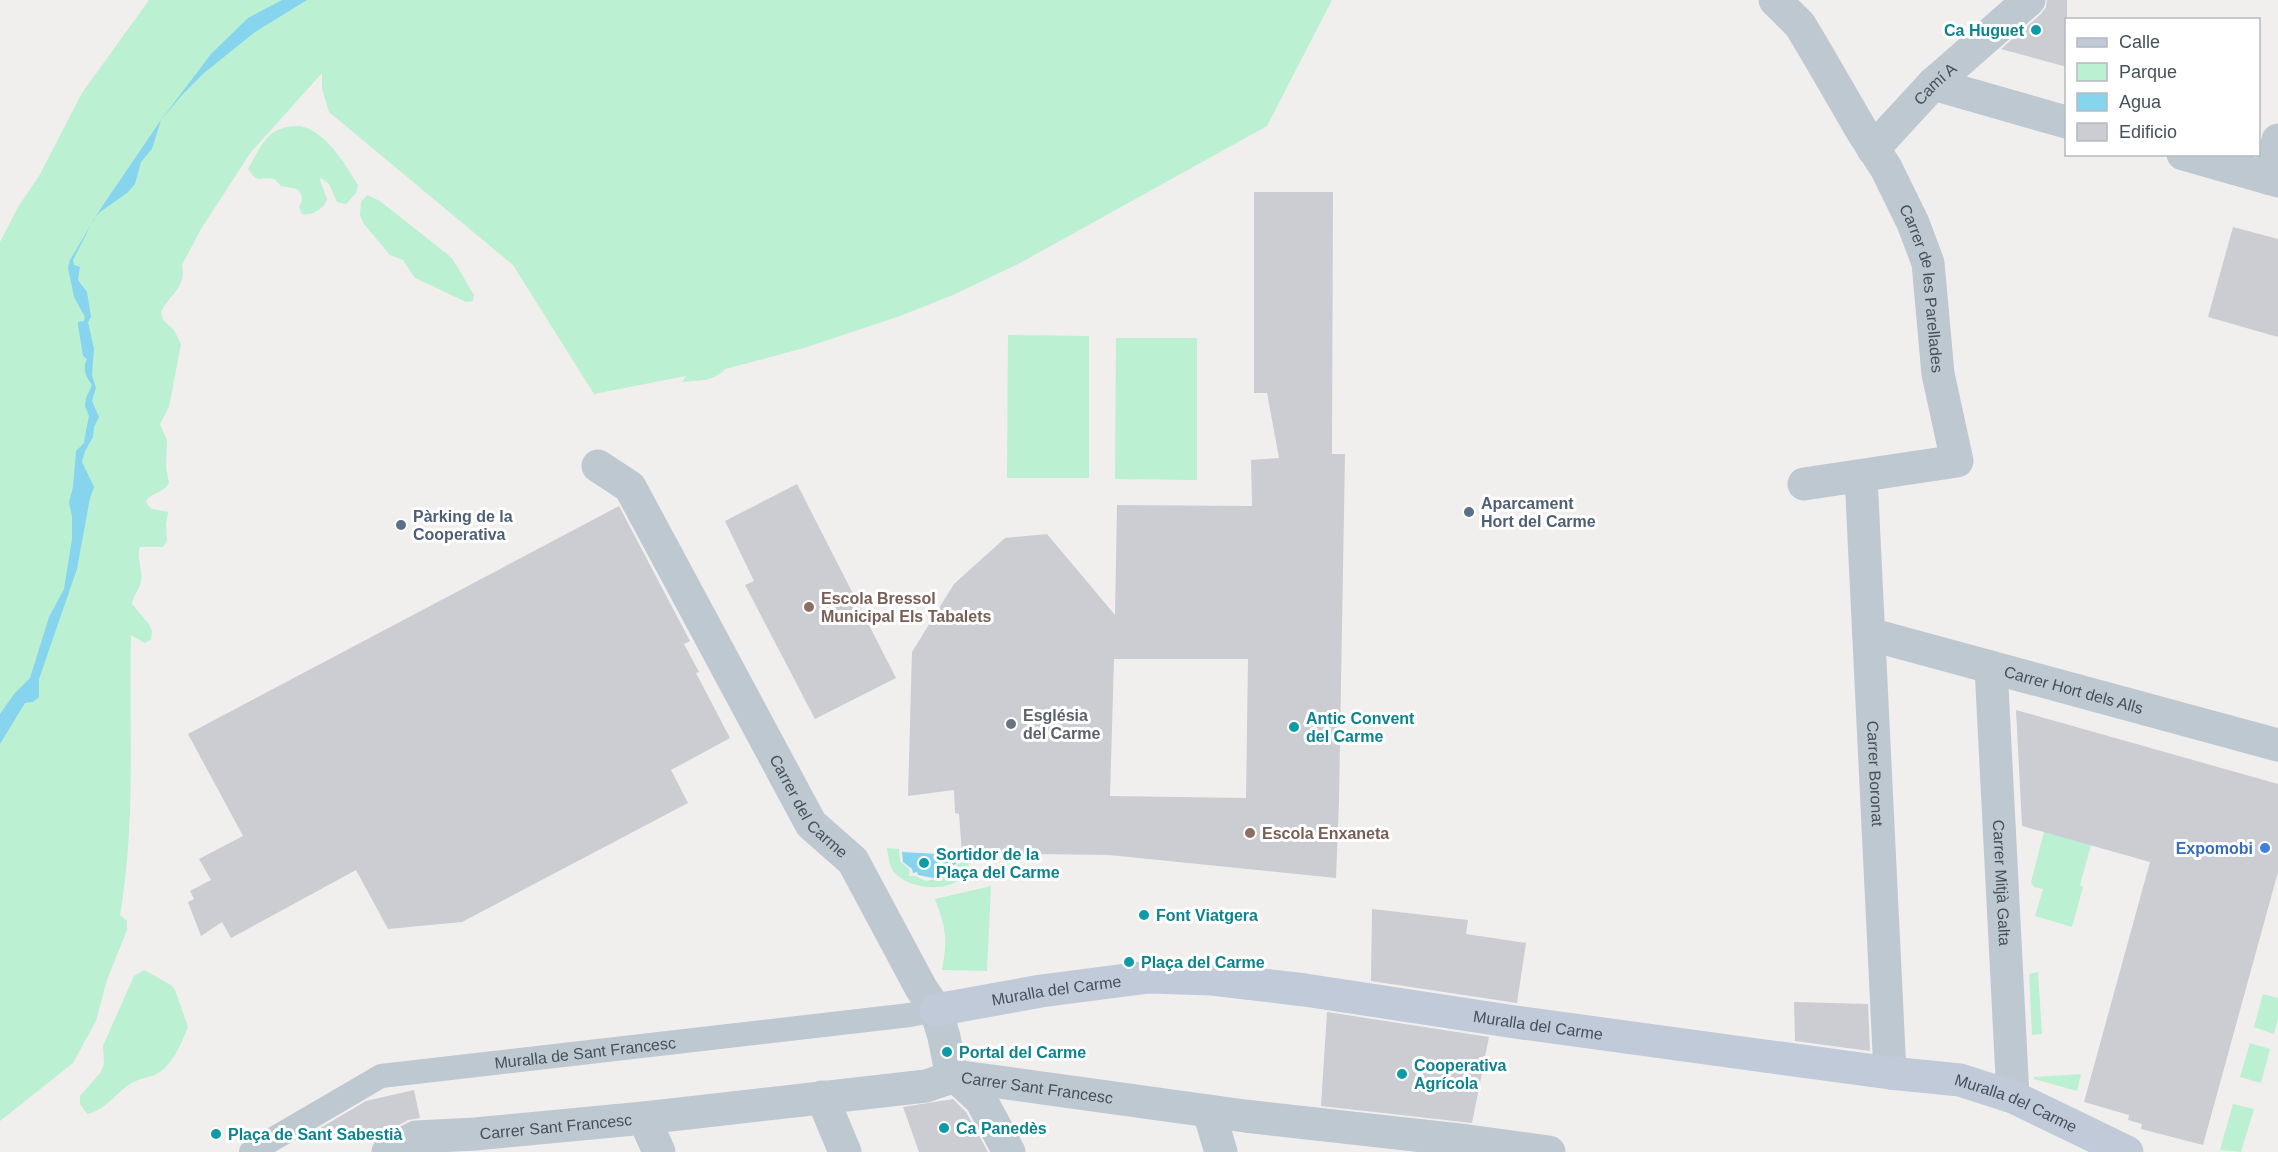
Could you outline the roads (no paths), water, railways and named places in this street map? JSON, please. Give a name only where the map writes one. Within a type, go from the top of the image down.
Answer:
[{"type":"main road","name":"Muralla del Carme","points":[[936,1010],[1041,991],[1149,977],[1212,979],[1305,990],[1515,1022],[1890,1063],[1960,1080],[2013,1097],[2127,1152]]},
{"type":"street","name":"Carrer de les Parellades","points":[[1775,0],[1800,25],[1886,168],[1913,223],[1928,263],[1938,374],[1957,461],[1804,484]]},
{"type":"street","name":"Camí A","points":[[1873,149],[1933,84],[2029,0]]},
{"type":"street","points":[[1933,84],[2065,121]]},
{"type":"street","points":[[2190,156],[2273,180],[2278,140]]},
{"type":"street","name":"Carrer del Carme","points":[[598,466],[630,488],[811,824],[853,861],[921,988],[936,1010],[950,1067],[955,1076],[981,1100],[1009,1152]]},
{"type":"street","name":"Carrer Boronat","points":[[1861,476],[1890,1063]]},
{"type":"street","name":"Carrer Hort dels Alls","points":[[1869,634],[2278,745]]},
{"type":"street","name":"Carrer Mitjà Galta","points":[[1991,668],[2013,1097]]},
{"type":"street","name":"Carrer Sant Francesc","points":[[388,1152],[475,1134],[644,1118],[926,1086],[955,1076],[1468,1146],[1549,1152]]},
{"type":"street","points":[[822,1097],[845,1152]]},
{"type":"street","points":[[1209,1112],[1221,1152]]},
{"type":"street","points":[[644,1118],[659,1152]]},
{"type":"lane","name":"Muralla de Sant Francesc","points":[[251,1152],[381,1076],[910,1015],[936,1010]]},
{"type":"water","points":[[282,0],[307,0],[255,32],[204,73],[161,120],[211,54],[248,18]]},
{"type":"water","points":[[161,120],[152,149],[141,162],[135,184],[127,193],[95,217]]},
{"type":"water","points":[[91,224],[73,260],[74,265],[80,267],[78,280],[87,292],[91,317],[88,322],[94,349],[92,375],[96,388],[92,401],[99,417],[82,462],[94,487],[77,569],[39,679],[39,697],[33,702],[25,703],[0,744],[0,714],[14,694],[30,678],[49,617],[64,589],[72,539],[69,502],[73,487],[76,451],[84,443],[89,416],[85,406],[86,398],[92,385],[85,373],[87,359],[83,356],[78,325],[78,322],[84,321],[85,317],[74,297],[68,268],[70,260]]},
{"type":"water","points":[[902,852],[958,855],[956,864],[947,868],[946,873],[933,878],[918,875],[917,872],[913,873],[912,869],[903,862]]},
{"type":"place","name":"Ca Huguet","points":[[2036,30]]},
{"type":"place","name":"Aparcament Hort del Carme","points":[[1469,512]]},
{"type":"place","name":"Pàrking de la Cooperativa","points":[[401,525]]},
{"type":"place","name":"Escola Bressol Municipal Els Tabalets","points":[[809,607]]},
{"type":"place","name":"Església del Carme","points":[[1011,724]]},
{"type":"place","name":"Antic Convent del Carme","points":[[1294,727]]},
{"type":"place","name":"Escola Enxaneta","points":[[1250,833]]},
{"type":"place","name":"Expomobi","points":[[2265,848]]},
{"type":"place","name":"Sortidor de la Plaça del Carme","points":[[924,863]]},
{"type":"place","name":"Font Viatgera","points":[[1144,915]]},
{"type":"place","name":"Plaça del Carme","points":[[1129,962]]},
{"type":"place","name":"Portal del Carme","points":[[947,1052]]},
{"type":"place","name":"Cooperativa Agrícola","points":[[1402,1074]]},
{"type":"place","name":"Ca Panedès","points":[[944,1128]]},
{"type":"place","name":"Plaça de Sant Sabestià","points":[[216,1134]]}]
